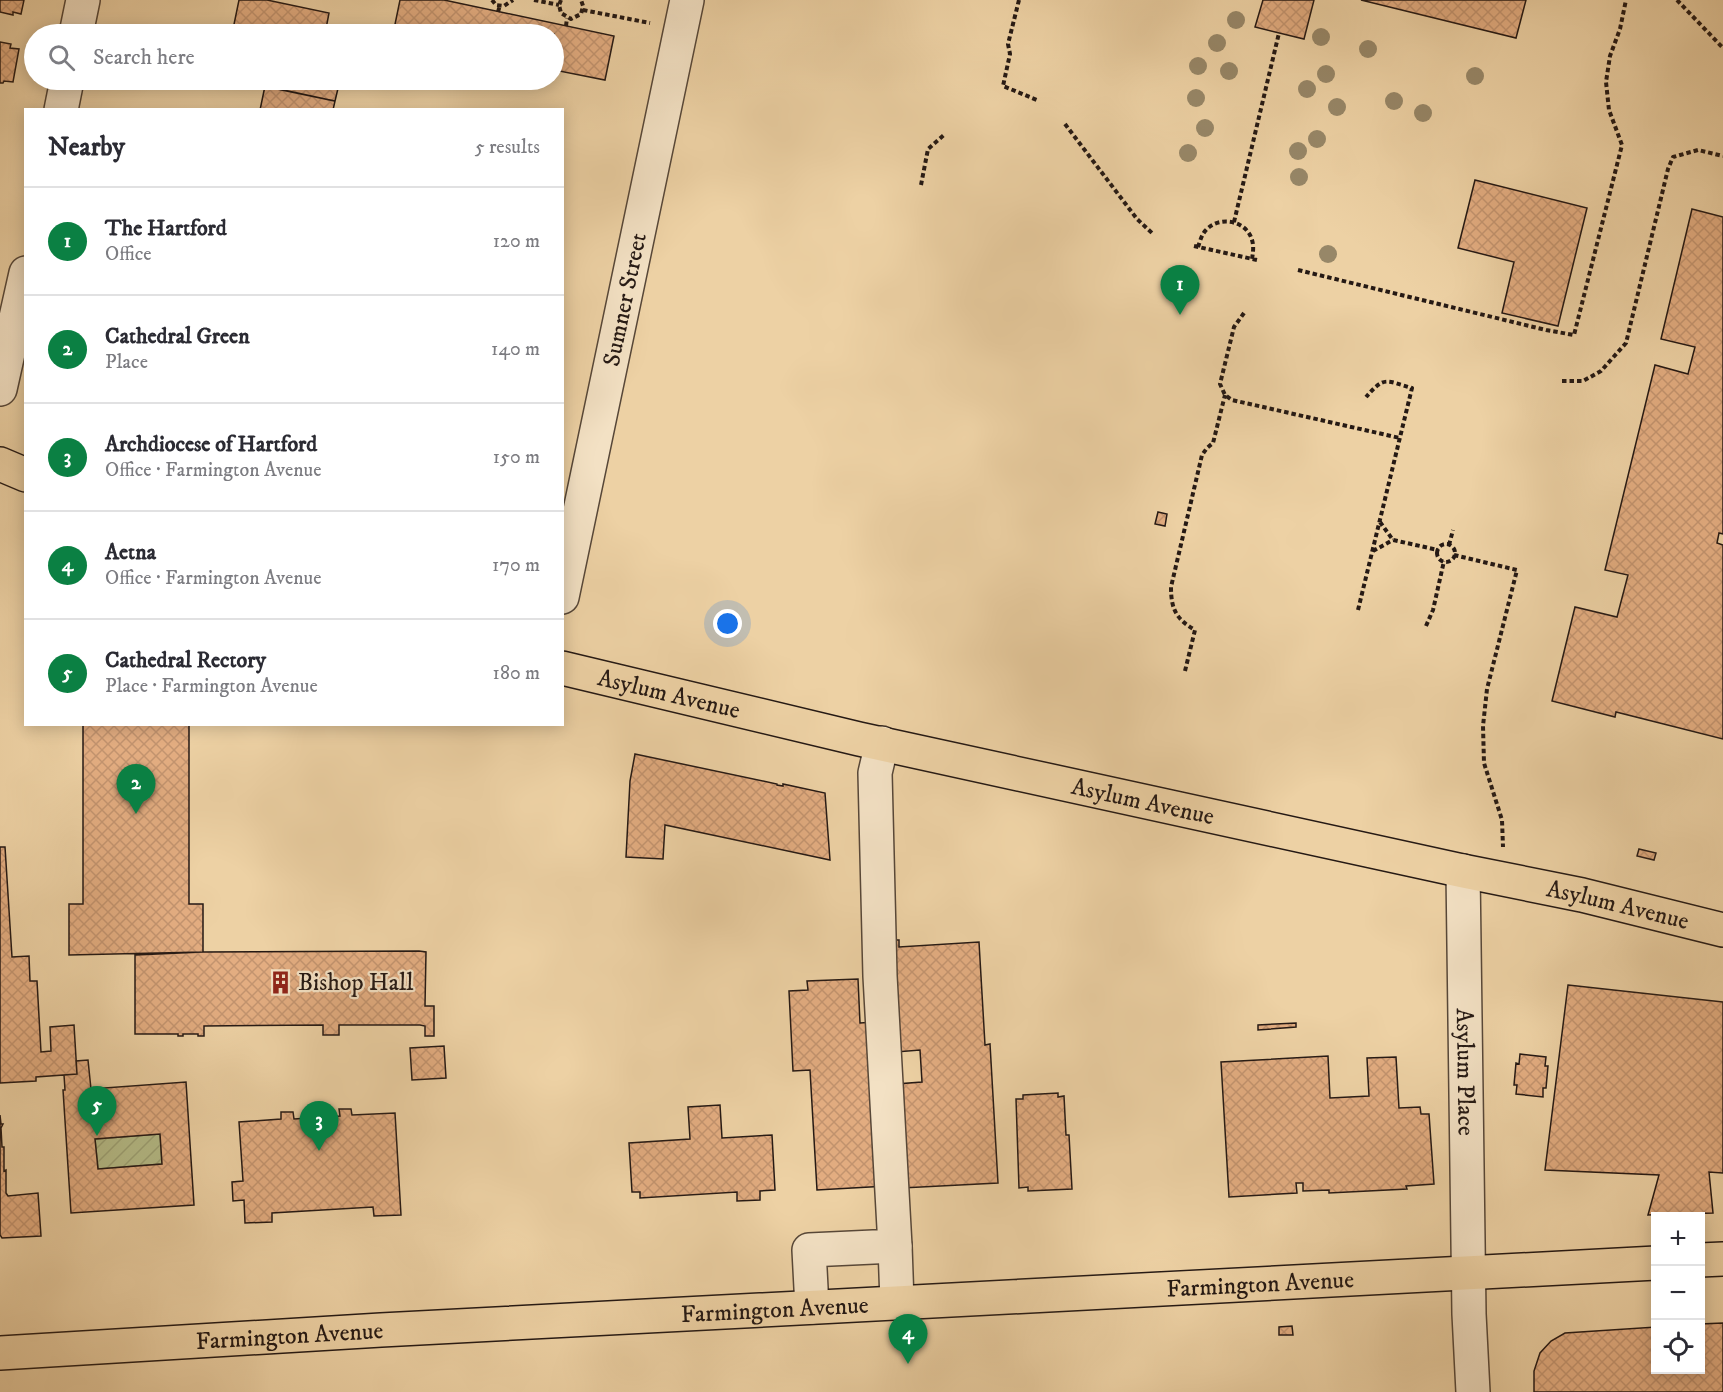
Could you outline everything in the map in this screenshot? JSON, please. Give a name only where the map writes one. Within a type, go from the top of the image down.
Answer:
[{"type":"main road","points":[[0,464],[24,474]]},
{"type":"main road","name":"Asylum Avenue","points":[[564,668],[882,743],[1582,895],[1723,930]]},
{"type":"main road","points":[[1705,1260],[1723,1259]]},
{"type":"main road","name":"Farmington Avenue","points":[[0,1353],[381,1330],[1651,1263]]},
{"type":"street","points":[[78,24],[83,0]]},
{"type":"street","name":"Sumner Street","points":[[564,587],[684,14]]},
{"type":"street","points":[[61,108],[65,90]]},
{"type":"street","points":[[0,388],[24,282]]},
{"type":"street","points":[[882,743],[875,773],[880,976],[897,1302]]},
{"type":"street","name":"Asylum Place","points":[[1463,871],[1473,1392]]},
{"type":"street","points":[[812,1307],[809,1250],[895,1246]]},
{"type":"path","points":[[492,0],[504,6],[513,0]]},
{"type":"path","points":[[534,0],[560,3],[561,13],[567,18],[575,18],[583,10],[684,14]]},
{"type":"path","points":[[581,0],[583,10]]},
{"type":"path","points":[[1019,0],[1008,44],[1010,54],[1003,86],[1037,100]]},
{"type":"path","points":[[1298,270],[1574,335],[1622,145],[1609,111],[1606,82],[1610,56],[1620,29],[1626,0]]},
{"type":"path","points":[[1677,0],[1723,48]]},
{"type":"path","points":[[498,12],[500,5]]},
{"type":"path","points":[[566,26],[567,18]]},
{"type":"path","points":[[1234,222],[1279,33]]},
{"type":"path","points":[[1065,124],[1137,219],[1152,232]]},
{"type":"path","points":[[921,185],[928,149],[944,135]]},
{"type":"path","points":[[1563,381],[1583,381],[1601,371],[1626,344],[1668,169],[1673,157],[1698,150],[1723,156]]},
{"type":"path","points":[[1222,221],[1234,222],[1240,224],[1249,233],[1254,259],[1196,246],[1210,226],[1222,221]]},
{"type":"path","points":[[1244,313],[1234,327],[1221,380],[1221,390],[1225,395],[1232,400],[1400,438]]},
{"type":"path","points":[[1358,610],[1412,388],[1385,381],[1379,382],[1366,397]]},
{"type":"path","points":[[1185,671],[1195,630],[1178,619],[1173,612],[1171,588],[1202,455],[1213,443],[1225,395]]},
{"type":"path","points":[[1380,521],[1393,540]]},
{"type":"path","points":[[1449,545],[1453,530]]},
{"type":"path","points":[[1373,551],[1393,540],[1438,550]]},
{"type":"path","points":[[1438,550],[1441,546],[1449,545]]},
{"type":"path","points":[[1438,550],[1439,559],[1450,560],[1454,555],[1453,548],[1449,545]]},
{"type":"path","points":[[1454,555],[1517,570],[1486,689],[1483,726],[1484,763],[1502,820],[1503,847]]},
{"type":"path","points":[[1426,626],[1433,610],[1444,561]]},
{"type":"green space","points":[[160,1134],[162,1164],[98,1169],[95,1139]]},
{"type":"building","points":[[0,0],[24,0],[21,14],[0,12]]},
{"type":"building","points":[[239,0],[267,0],[329,13],[327,24],[234,24]]},
{"type":"building","points":[[400,0],[444,0],[557,24],[395,24]]},
{"type":"building","points":[[1263,0],[1314,0],[1304,39],[1255,27]]},
{"type":"building","points":[[1361,0],[1526,0],[1516,38]]},
{"type":"building","points":[[564,25],[614,36],[605,80],[564,72]]},
{"type":"building","points":[[0,42],[11,44],[10,48],[19,49],[13,82],[0,83]]},
{"type":"building","points":[[264,90],[284,90],[335,101],[333,108],[260,108]]},
{"type":"building","points":[[282,90],[338,90],[335,101]]},
{"type":"building","points":[[1475,180],[1587,208],[1558,326],[1502,313],[1514,262],[1458,248]]},
{"type":"building","points":[[1692,209],[1723,217],[1723,534],[1719,533],[1717,543],[1723,545],[1723,739],[1616,712],[1615,717],[1552,701],[1575,607],[1617,617],[1628,575],[1605,570],[1655,365],[1688,374],[1695,347],[1661,339]]},
{"type":"building","points":[[1158,512],[1167,514],[1165,526],[1155,524]]},
{"type":"building","points":[[83,726],[189,726],[189,904],[203,904],[203,952],[69,955],[69,904],[83,904]]},
{"type":"building","points":[[635,754],[777,785],[783,786],[783,784],[825,793],[830,860],[665,825],[663,859],[626,857],[630,781]]},
{"type":"building","points":[[0,847],[5,847],[12,957],[29,956],[30,981],[37,981],[41,1052],[51,1051],[50,1027],[74,1025],[77,1074],[36,1077],[36,1081],[0,1083]]},
{"type":"building","points":[[1639,849],[1656,853],[1654,860],[1637,856]]},
{"type":"building","points":[[889,940],[899,940],[899,947],[979,942],[985,1045],[990,1044],[998,1183],[902,1188],[896,1084],[922,1082],[920,1050],[896,1052]]},
{"type":"building","name":"Bishop Hall","points":[[203,952],[426,952],[425,1006],[434,1006],[434,1036],[425,1036],[425,1026],[420,1025],[339,1025],[339,1035],[323,1035],[323,1025],[204,1026],[204,1036],[198,1036],[198,1034],[178,1036],[178,1034],[135,1034],[135,955]]},
{"type":"building","points":[[858,979],[860,1023],[875,1022],[887,1186],[817,1190],[810,1070],[793,1071],[789,991],[808,990],[807,981]]},
{"type":"building","points":[[1568,985],[1723,1002],[1723,1173],[1709,1172],[1713,1213],[1651,1212],[1651,1215],[1648,1215],[1659,1175],[1545,1170]]},
{"type":"building","points":[[1296,1023],[1296,1027],[1258,1030],[1258,1025]]},
{"type":"building","points":[[444,1046],[446,1078],[412,1080],[410,1048]]},
{"type":"building","points":[[1520,1054],[1546,1057],[1545,1066],[1548,1066],[1543,1097],[1516,1094],[1517,1085],[1514,1085],[1516,1063],[1519,1064]]},
{"type":"building","points":[[1328,1056],[1330,1098],[1369,1096],[1367,1058],[1396,1057],[1399,1108],[1420,1107],[1421,1114],[1429,1114],[1434,1184],[1406,1186],[1407,1189],[1329,1193],[1329,1190],[1303,1191],[1303,1183],[1296,1183],[1297,1193],[1229,1197],[1221,1062]]},
{"type":"building","points":[[88,1060],[91,1089],[186,1082],[194,1205],[71,1213],[63,1090],[65,1090],[64,1075],[77,1074],[76,1061]],"holes":[[[160,1134],[162,1164],[98,1169],[95,1139]]]},
{"type":"building","points":[[1058,1093],[1058,1097],[1064,1096],[1072,1189],[1028,1191],[1028,1187],[1019,1188],[1016,1099],[1023,1099],[1023,1095]]},
{"type":"building","points":[[720,1105],[722,1138],[772,1135],[775,1190],[760,1191],[760,1200],[737,1201],[737,1192],[640,1198],[640,1192],[632,1192],[629,1143],[690,1139],[688,1107]]},
{"type":"building","points":[[339,1109],[351,1109],[352,1115],[395,1113],[401,1215],[374,1216],[373,1207],[272,1213],[272,1222],[245,1223],[244,1200],[233,1201],[232,1182],[243,1181],[239,1122],[281,1119],[281,1112],[293,1112],[294,1119],[340,1116]]},
{"type":"building","points":[[0,1115],[1,1124],[3,1124],[1,1128],[6,1193],[8,1196],[38,1193],[41,1236],[2,1238],[0,1235]]},
{"type":"building","points":[[1723,1323],[1723,1392],[1534,1392],[1534,1371],[1540,1353],[1551,1341],[1565,1333],[1651,1327],[1651,1374],[1705,1374],[1705,1324]]},
{"type":"building","points":[[1292,1326],[1293,1335],[1279,1335],[1279,1327]]},
{"type":"place","name":"The Hartford","points":[[1180,315]]},
{"type":"place","name":"Cathedral Green","points":[[136,814]]},
{"type":"place","name":"Bishop Hall","points":[[280,982]]},
{"type":"place","name":"Cathedral Rectory","points":[[97,1136]]},
{"type":"place","name":"Archdiocese of Hartford","points":[[319,1151]]},
{"type":"place","name":"Aetna","points":[[908,1364]]}]
